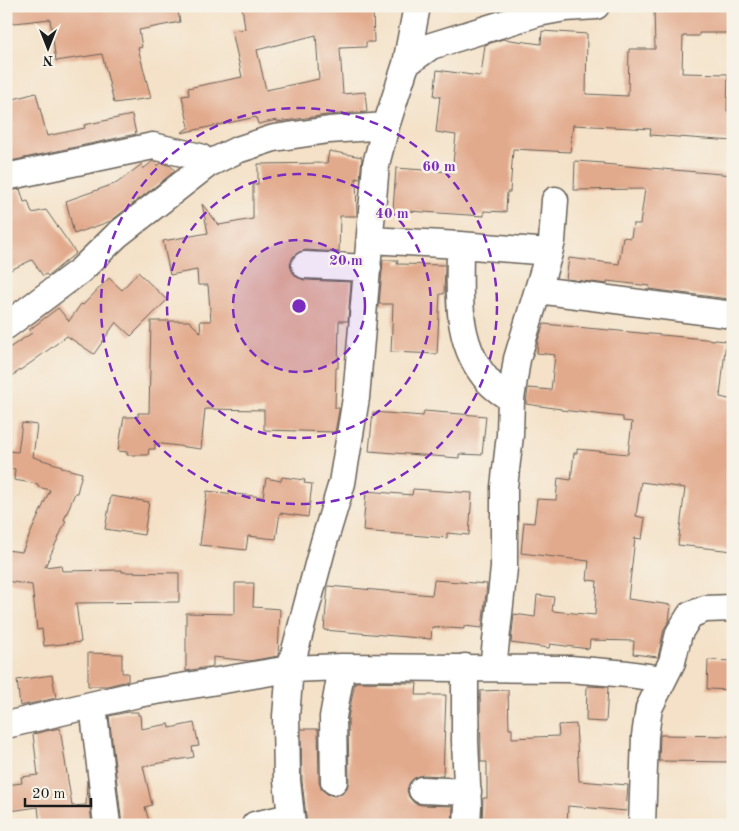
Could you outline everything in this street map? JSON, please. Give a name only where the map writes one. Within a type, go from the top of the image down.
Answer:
[{"type":"street","points":[[255,825],[291,821],[287,781],[286,716],[290,669],[342,483],[356,398],[376,164],[406,64],[418,6]]},
{"type":"street","points":[[406,64],[430,46],[538,13],[565,8],[596,6]]},
{"type":"street","points":[[6,326],[81,270],[117,235],[208,164],[236,150],[274,138],[329,130],[386,126]]},
{"type":"street","points":[[6,177],[153,146],[200,157],[208,164]]},
{"type":"street","points":[[493,668],[504,568],[504,487],[510,435],[511,399],[517,359],[552,241],[555,200]]},
{"type":"street","points":[[370,240],[537,250],[549,254]]},
{"type":"street","points":[[460,246],[460,303],[463,332],[472,359],[490,383],[511,399]]},
{"type":"street","points":[[305,265],[368,268]]},
{"type":"street","points":[[538,290],[733,315]]},
{"type":"street","points":[[642,825],[647,726],[650,708],[672,662],[679,633],[690,615],[705,609],[733,608]]},
{"type":"street","points":[[334,781],[333,717],[342,667]]},
{"type":"street","points":[[465,667],[467,825]]},
{"type":"street","points":[[6,725],[138,694],[290,669],[465,667],[570,669],[663,679]]},
{"type":"street","points":[[92,705],[107,825]]},
{"type":"street","points":[[422,790],[468,792]]},
{"type":"building","points":[[6,6],[177,6],[180,22],[139,30],[142,47],[138,48],[151,98],[114,103],[102,54],[56,61],[50,19],[6,24]]},
{"type":"building","points":[[242,6],[350,6],[350,9],[373,8],[374,42],[366,42],[366,47],[340,48],[343,94],[365,92],[367,112],[277,122],[277,120],[258,124],[256,117],[181,133],[189,127],[182,96],[189,95],[188,88],[242,77],[232,31],[245,29]],"holes":[[[316,35],[319,79],[266,90],[257,50]]]},
{"type":"building","points":[[657,6],[733,6],[733,33],[699,33],[699,36],[683,36],[682,73],[728,74],[727,111],[733,111],[733,141],[650,135],[651,129],[573,125],[570,152],[513,149],[510,192],[507,192],[506,212],[484,211],[484,216],[393,210],[396,168],[452,172],[456,135],[436,132],[440,96],[434,96],[437,70],[479,76],[481,75],[485,45],[503,39],[541,44],[542,31],[587,34],[586,94],[628,96],[629,49],[655,49],[654,8],[657,8]]},
{"type":"building","points":[[36,93],[47,136],[85,128],[84,125],[132,115],[136,134],[6,162],[6,101]]},
{"type":"building","points":[[329,151],[362,157],[360,179],[356,178],[357,216],[340,216],[339,252],[306,250],[299,252],[293,257],[290,265],[297,277],[304,280],[351,282],[348,321],[339,321],[335,408],[339,408],[339,411],[335,432],[264,430],[264,410],[205,409],[201,449],[155,443],[155,449],[149,449],[148,455],[127,455],[127,452],[118,451],[124,417],[138,417],[138,413],[149,413],[151,321],[189,321],[201,333],[200,321],[211,321],[208,285],[198,285],[197,270],[170,275],[163,241],[208,233],[202,204],[219,225],[253,219],[253,184],[258,184],[258,164],[327,163]]},
{"type":"building","points":[[153,161],[158,166],[161,163],[171,166],[175,171],[111,221],[74,234],[66,201],[117,183],[142,164],[143,169]]},
{"type":"building","points":[[575,161],[733,175],[733,269],[729,299],[649,289],[650,286],[607,281],[607,284],[566,279],[569,258],[619,264],[623,237],[631,238],[633,224],[640,224],[645,189],[574,190]]},
{"type":"building","points":[[20,189],[24,202],[28,201],[32,213],[46,210],[76,253],[48,276],[46,274],[43,276],[32,260],[6,272],[6,192]]},
{"type":"building","points":[[383,260],[398,260],[397,264],[445,265],[444,294],[440,294],[437,354],[391,352],[393,304],[379,304]]},
{"type":"building","points":[[138,272],[167,300],[131,336],[116,322],[94,354],[67,336],[6,380],[6,350],[32,333],[29,330],[58,308],[69,321],[81,304],[83,305],[109,278],[122,290]]},
{"type":"building","points":[[544,324],[726,341],[720,397],[733,400],[733,551],[678,545],[685,488],[641,482],[636,516],[645,518],[642,539],[635,538],[628,599],[671,605],[669,621],[664,629],[658,657],[633,654],[634,641],[590,640],[589,649],[550,644],[549,648],[511,643],[514,614],[535,617],[537,595],[554,597],[552,611],[595,615],[597,581],[587,580],[589,561],[521,553],[524,522],[534,523],[537,499],[556,500],[558,478],[571,480],[574,453],[577,453],[577,449],[628,454],[632,422],[623,421],[623,417],[526,404],[528,388],[551,390],[555,355],[537,353],[538,340]]},
{"type":"building","points":[[424,411],[486,416],[482,455],[459,454],[459,458],[369,451],[373,412],[423,416]]},
{"type":"building","points":[[22,423],[37,425],[33,457],[82,473],[77,493],[75,493],[64,520],[66,521],[45,567],[61,565],[62,571],[122,570],[122,572],[179,573],[179,602],[76,603],[81,642],[44,646],[42,629],[37,630],[32,585],[6,581],[6,550],[22,552],[50,490],[38,487],[38,484],[14,480],[15,469],[6,468],[6,451],[18,452]]},
{"type":"building","points":[[282,477],[305,480],[304,483],[312,484],[308,517],[280,513],[276,539],[248,536],[246,550],[200,545],[207,491],[263,497],[266,478],[281,481]]},
{"type":"building","points":[[413,489],[472,493],[469,535],[447,533],[447,538],[363,531],[366,491],[412,495]]},
{"type":"building","points":[[111,496],[149,502],[144,535],[105,529]]},
{"type":"building","points":[[434,580],[487,584],[482,628],[464,626],[464,629],[432,627],[431,639],[324,630],[328,586],[432,595]]},
{"type":"building","points":[[235,583],[254,583],[253,607],[280,609],[278,656],[249,661],[213,657],[213,666],[186,671],[186,613],[235,614]]},
{"type":"building","points":[[88,653],[122,654],[122,673],[128,673],[128,681],[107,686],[88,686]]},
{"type":"building","points":[[708,660],[733,661],[733,690],[707,689]]},
{"type":"building","points":[[52,675],[56,698],[20,706],[17,680]]},
{"type":"building","points":[[355,682],[417,683],[416,695],[446,695],[443,776],[423,775],[416,777],[410,782],[407,790],[409,797],[414,803],[453,806],[452,825],[307,825],[302,781],[301,729],[318,729],[319,781],[321,789],[327,794],[334,796],[342,794],[347,788],[349,781],[348,718]]},
{"type":"building","points":[[587,686],[608,687],[606,722],[586,721]]},
{"type":"building","points":[[508,690],[509,729],[512,729],[512,738],[559,736],[558,725],[576,724],[579,781],[628,785],[626,811],[568,806],[567,825],[482,825],[483,798],[487,798],[487,762],[481,762],[480,691]]},
{"type":"building","points":[[138,712],[141,729],[169,724],[170,728],[194,723],[199,746],[192,747],[194,757],[143,766],[152,805],[145,807],[150,825],[122,825],[109,716]]},
{"type":"building","points":[[60,728],[72,806],[86,805],[87,780],[92,825],[40,825],[38,807],[10,811],[6,785],[22,783],[21,777],[38,775],[33,734]]},
{"type":"building","points":[[660,735],[733,736],[733,762],[659,761]]}]
